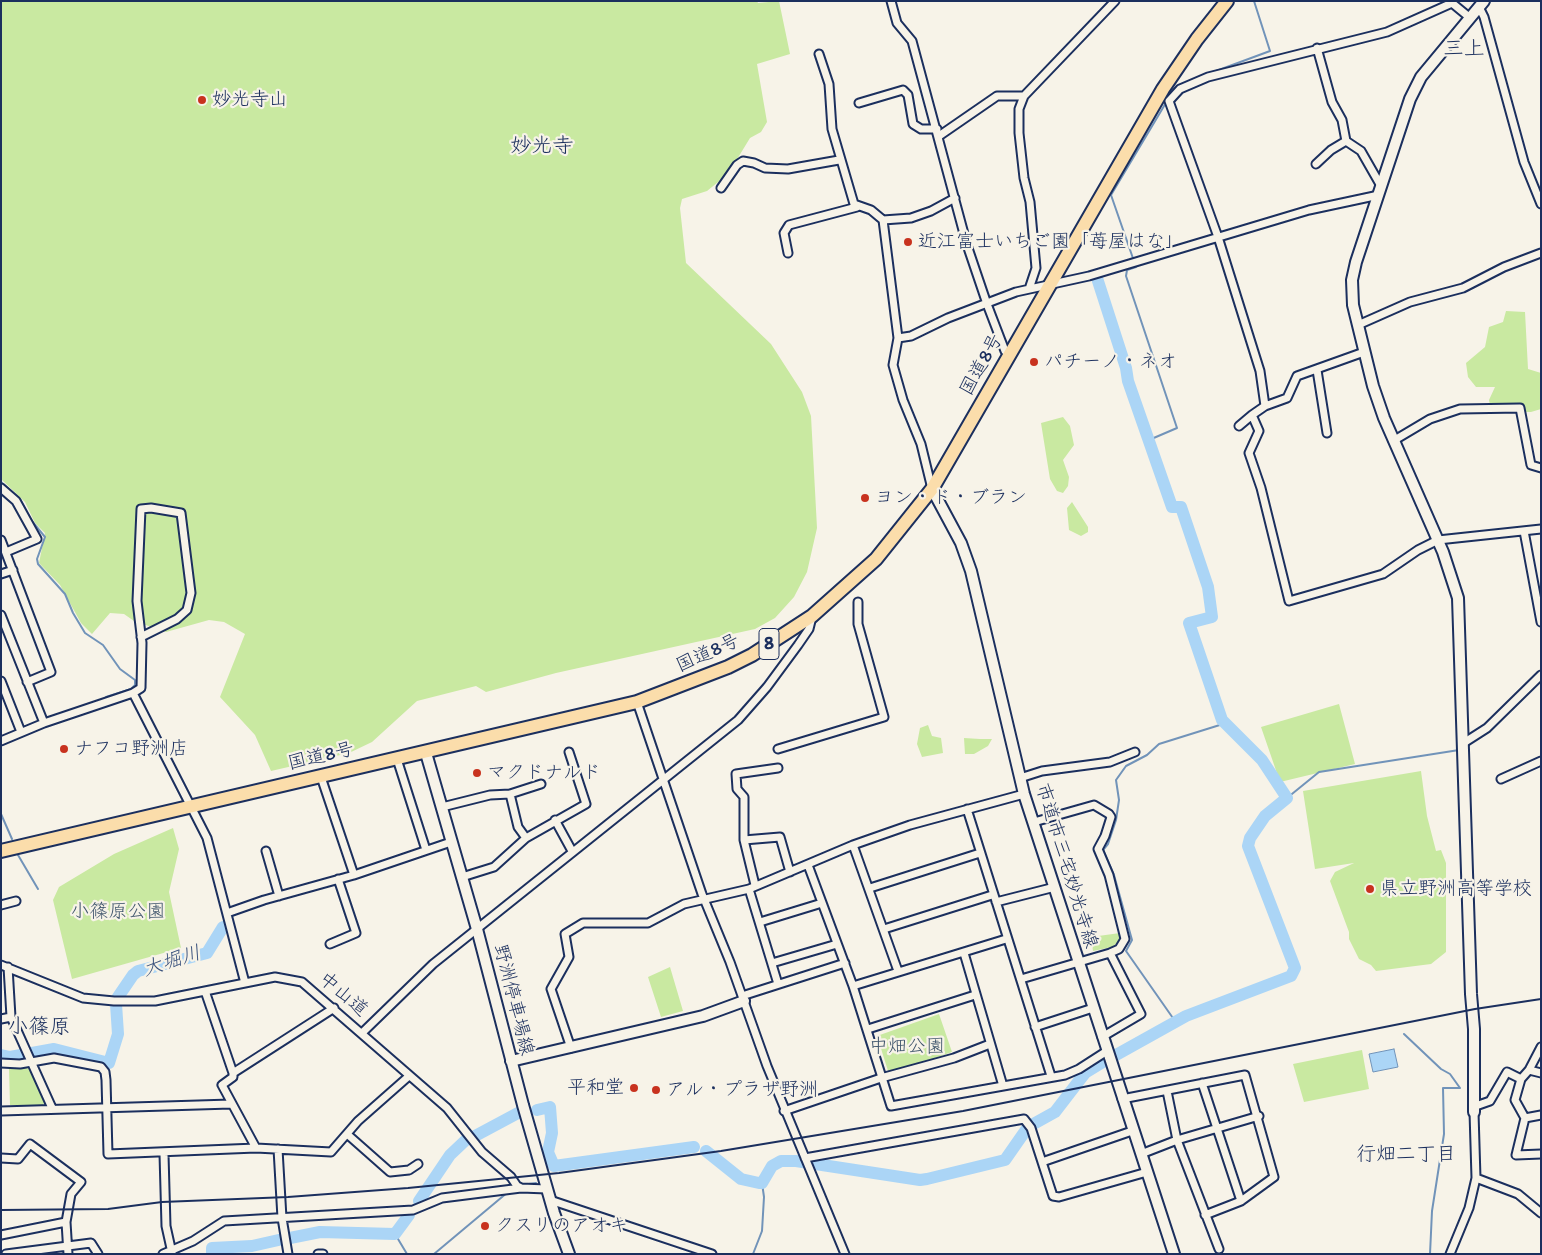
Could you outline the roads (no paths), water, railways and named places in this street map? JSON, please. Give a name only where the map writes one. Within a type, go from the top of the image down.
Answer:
[{"type":"highway","name":"国道8号","points":[[1,852],[636,702],[728,667],[752,655],[812,616],[876,558],[932,489],[1163,89],[1226,1]]},
{"type":"street","points":[[891,1],[897,23],[912,41],[967,245],[1005,351],[1009,354]]},
{"type":"street","points":[[1029,288],[1036,268],[1030,202],[1024,178],[1019,134],[1019,109],[1024,96],[1115,1]]},
{"type":"street","points":[[1265,406],[1260,371],[1218,237],[1170,101],[1180,89],[1208,77],[1387,32],[1452,2],[1469,18]]},
{"type":"street","points":[[1450,1254],[1469,1208],[1476,1178],[1473,1110],[1474,1029],[1462,744],[1460,614],[1453,581],[1438,540],[1393,440],[1373,386],[1353,305],[1352,280],[1356,262],[1410,99],[1421,77],[1481,4]]},
{"type":"street","points":[[1481,4],[1524,162],[1541,204]]},
{"type":"street","points":[[1318,48],[1332,102],[1342,120],[1346,141],[1361,151],[1380,191]]},
{"type":"street","points":[[819,54],[828,84],[832,129],[839,160],[850,199],[858,207]]},
{"type":"street","points":[[859,103],[903,90],[908,95],[913,124],[921,129],[938,133],[997,96],[1024,96]]},
{"type":"street","points":[[1316,164],[1331,150],[1346,141]]},
{"type":"street","points":[[721,188],[737,165],[743,161],[754,162],[765,168],[788,169],[839,160]]},
{"type":"street","points":[[898,338],[911,336],[948,318],[1029,288],[1048,286],[1094,275],[1309,210],[1380,191]]},
{"type":"street","points":[[883,220],[911,218],[931,211],[955,198]]},
{"type":"street","points":[[788,252],[784,233],[789,225],[858,207],[871,210],[883,220],[898,338],[893,365],[903,400],[922,444],[932,489]]},
{"type":"street","points":[[1358,325],[1410,302],[1463,288],[1504,267],[1541,253]]},
{"type":"street","points":[[1239,426],[1265,406],[1287,398],[1297,376],[1364,352]]},
{"type":"street","points":[[1317,370],[1327,433]]},
{"type":"street","points":[[1393,440],[1430,420],[1460,409],[1520,408],[1532,465],[1541,468]]},
{"type":"street","points":[[1252,415],[1259,431],[1249,453],[1261,488],[1289,601],[1383,574],[1418,550],[1438,540],[1541,529]]},
{"type":"street","points":[[1,488],[16,501],[36,539],[6,552]]},
{"type":"street","name":"市道市三宅妙光寺線","points":[[932,489],[961,543],[971,571],[1024,794],[1132,1131],[1174,1254]]},
{"type":"street","points":[[1,741],[44,723],[133,694],[141,688],[141,636],[137,601],[141,509],[151,508],[181,513],[191,593],[187,610],[178,619],[141,636]]},
{"type":"street","points":[[1524,531],[1541,622]]},
{"type":"street","points":[[1,540],[51,672],[27,682]]},
{"type":"street","points":[[1,574],[13,570]]},
{"type":"street","points":[[778,750],[884,717],[858,624],[858,602]]},
{"type":"street","points":[[1,615],[44,723]]},
{"type":"street","points":[[362,1033],[434,964],[572,851],[663,782],[750,708],[809,629],[812,616]]},
{"type":"street","points":[[1462,744],[1501,715],[1541,675]]},
{"type":"street","points":[[2,683],[21,732]]},
{"type":"street","points":[[133,694],[189,807],[207,838],[244,982]]},
{"type":"street","points":[[636,702],[705,900],[784,1111],[845,1254]]},
{"type":"street","points":[[462,878],[494,867],[526,838],[586,804],[569,752]]},
{"type":"street","points":[[1020,778],[1042,771],[1110,762],[1135,752]]},
{"type":"street","name":"野洲停車場線","points":[[426,753],[477,929],[511,1061],[550,1200],[569,1254]]},
{"type":"street","points":[[396,759],[426,850]]},
{"type":"street","points":[[1501,779],[1541,762]]},
{"type":"street","points":[[778,768],[736,774],[737,789],[744,797],[744,840],[752,887],[778,984]]},
{"type":"street","points":[[321,777],[354,875]]},
{"type":"street","points":[[442,806],[490,795],[510,794],[541,784]]},
{"type":"street","points":[[510,794],[518,827],[526,838]]},
{"type":"street","points":[[571,1048],[551,989],[570,957],[565,934],[583,924],[648,922],[684,904],[752,887],[853,845],[910,825],[1024,794]]},
{"type":"street","points":[[1021,979],[1110,953],[1119,949],[1125,939],[1109,875],[1098,848],[1105,836],[1110,817],[1094,805],[1034,822]]},
{"type":"street","points":[[966,809],[1051,1076]]},
{"type":"street","points":[[555,820],[572,851]]},
{"type":"street","points":[[744,840],[780,837],[790,872]]},
{"type":"street","points":[[227,913],[354,875],[451,842]]},
{"type":"street","points":[[853,845],[870,888],[898,971]]},
{"type":"street","points":[[266,851],[279,896]]},
{"type":"street","points":[[870,888],[980,853]]},
{"type":"street","points":[[808,865],[868,1029],[881,1078],[891,1106],[1065,1074],[1079,1069],[1106,1051]]},
{"type":"street","points":[[330,944],[356,933],[338,879]]},
{"type":"street","points":[[884,929],[994,899],[1055,887]]},
{"type":"street","points":[[1,906],[16,901]]},
{"type":"street","points":[[760,922],[822,903]]},
{"type":"street","points":[[853,986],[1006,939]]},
{"type":"street","points":[[772,963],[837,944]]},
{"type":"street","points":[[964,953],[975,996],[1003,1086]]},
{"type":"street","points":[[1102,1037],[1141,1014],[1110,953]]},
{"type":"street","points":[[511,1061],[703,1016],[778,984],[845,963]]},
{"type":"street","points":[[5,966],[11,1017],[52,1108]]},
{"type":"street","name":"中山道","points":[[5,966],[60,990],[84,998],[116,1001],[154,1001],[275,977],[296,980],[308,986],[334,1008],[447,1108],[490,1160],[521,1188]]},
{"type":"street","points":[[205,991],[233,1073],[233,1077],[222,1085],[256,1148]]},
{"type":"street","points":[[868,1029],[975,996]]},
{"type":"street","points":[[233,1073],[334,1008]]},
{"type":"street","points":[[1035,1027],[1093,1008]]},
{"type":"street","points":[[1,1019],[11,1017]]},
{"type":"street","points":[[784,1111],[881,1078],[954,1058],[990,1044]]},
{"type":"street","points":[[1541,1047],[1529,1070],[1521,1079],[1515,1100],[1525,1118],[1516,1155],[1541,1154]]},
{"type":"street","points":[[1,1063],[54,1058],[101,1067],[105,1072],[108,1154],[164,1154],[256,1148],[331,1152],[358,1121],[409,1076]]},
{"type":"street","points":[[1529,1070],[1541,1073]]},
{"type":"street","points":[[1473,1110],[1490,1101],[1507,1072],[1521,1079]]},
{"type":"street","points":[[1122,1099],[1245,1075],[1259,1116],[1274,1177],[1241,1201],[1206,1215]]},
{"type":"street","points":[[1202,1084],[1241,1201]]},
{"type":"street","points":[[1167,1090],[1177,1140],[1219,1249]]},
{"type":"street","points":[[1,1111],[232,1104]]},
{"type":"street","points":[[1525,1118],[1541,1115]]},
{"type":"street","points":[[1141,1154],[1177,1140],[1259,1116]]},
{"type":"street","points":[[805,1158],[1024,1119],[1029,1126],[1053,1196],[1060,1197],[1147,1172]]},
{"type":"street","points":[[1042,1162],[1132,1131]]},
{"type":"street","points":[[346,1134],[390,1172],[409,1170],[418,1164]]},
{"type":"street","points":[[1,1158],[18,1158],[30,1144],[82,1182],[71,1194],[66,1222],[68,1254]]},
{"type":"street","points":[[278,1149],[282,1218],[288,1254]]},
{"type":"street","points":[[164,1154],[166,1226],[172,1252]]},
{"type":"street","points":[[1476,1178],[1518,1194],[1541,1213]]},
{"type":"street","points":[[163,1254],[172,1252],[193,1241],[224,1221],[413,1210],[442,1198],[521,1188],[547,1189]]},
{"type":"street","points":[[550,1200],[712,1254]]},
{"type":"street","points":[[1,1235],[66,1222]]},
{"type":"street","points":[[11,1253],[91,1243],[98,1254]]},
{"type":"street","points":[[318,1254],[323,1254]]},
{"type":"water","points":[[1394,1049],[1398,1067],[1373,1072],[1369,1054]]},
{"type":"waterway","points":[[1216,71],[1270,51],[1254,1]]},
{"type":"waterway","points":[[1172,92],[1176,87],[1186,83]]},
{"type":"waterway","points":[[1149,440],[1177,428],[1126,276],[1127,270],[1136,267],[1111,195],[1167,101]]},
{"type":"waterway","points":[[1097,278],[1126,368],[1128,381],[1172,507],[1181,507],[1208,587],[1212,617],[1189,623],[1222,720],[1262,760],[1287,798],[1265,816],[1250,838],[1248,846],[1295,968],[1291,976],[1186,1016],[1116,1055]]},
{"type":"waterway","points":[[1,482],[20,499],[31,520],[45,537],[37,559],[38,564],[65,594],[73,613],[85,633],[103,645],[120,669],[135,680],[135,685],[131,689],[106,697]]},
{"type":"waterway","points":[[1517,703],[1528,693]]},
{"type":"waterway","points":[[1175,1021],[1126,951],[1132,940],[1114,875],[1103,850],[1108,844],[1116,820],[1119,800],[1116,780],[1126,766],[1147,755],[1159,744],[1223,724]]},
{"type":"waterway","points":[[1468,745],[1480,736]]},
{"type":"waterway","points":[[1287,798],[1319,772],[1459,750]]},
{"type":"waterway","points":[[1,814],[12,839]]},
{"type":"waterway","points":[[18,855],[38,889]]},
{"type":"waterway","name":"大堀川","points":[[1,1055],[10,1057],[54,1049],[109,1063],[118,1034],[116,1004],[118,997],[133,975],[138,971],[207,953],[223,927]]},
{"type":"waterway","points":[[1404,1034],[1441,1069],[1450,1074],[1460,1088],[1443,1088],[1444,1134],[1432,1211],[1430,1254]]},
{"type":"waterway","points":[[706,1151],[741,1179],[759,1183],[762,1183],[772,1166],[781,1161],[796,1161],[920,1180],[927,1179],[1005,1160],[1028,1127],[1055,1112],[1085,1073],[1103,1062]]},
{"type":"waterway","points":[[537,1110],[550,1107],[552,1133],[548,1152],[554,1166],[694,1147]]},
{"type":"waterway","points":[[475,1136],[518,1113]]},
{"type":"waterway","points":[[419,1201],[450,1155],[468,1138]]},
{"type":"waterway","points":[[521,1185],[536,1183]]},
{"type":"waterway","points":[[753,1254],[762,1231],[764,1197],[762,1183]]},
{"type":"waterway","points":[[434,1254],[508,1192]]},
{"type":"waterway","points":[[290,1238],[320,1232],[395,1234],[409,1215]]},
{"type":"waterway","points":[[395,1234],[407,1254]]},
{"type":"waterway","points":[[212,1254],[212,1248],[252,1246],[283,1239]]},
{"type":"railway","points":[[1,1210],[108,1209],[162,1202],[288,1197],[408,1188],[559,1173],[721,1151],[963,1111],[1475,1009],[1541,999]]},
{"type":"place","name":"妙光寺山","points":[[202,100]]},
{"type":"place","name":"近江富士いちご園「苺屋はな」","points":[[908,242]]},
{"type":"place","name":"パチーノ・ネオ","points":[[1034,362]]},
{"type":"place","name":"ヨン・ド・ブラン","points":[[865,498]]},
{"type":"place","name":"ナフコ野洲店","points":[[64,749]]},
{"type":"place","name":"マクドナルド","points":[[477,773]]},
{"type":"place","name":"県立野洲高等学校","points":[[1370,889]]},
{"type":"place","name":"平和堂","points":[[634,1088]]},
{"type":"place","name":"アル・プラザ野洲","points":[[656,1090]]},
{"type":"place","name":"クスリのアオキ","points":[[485,1226]]},
{"type":"district","name":"三上","points":[[1464,50]]},
{"type":"district","name":"妙光寺","points":[[542,147]]},
{"type":"district","name":"小篠原","points":[[39,1028]]},
{"type":"district","name":"行畑二丁目","points":[[1406,1155]]},
{"type":"park label","name":"小篠原公園","points":[[118,912]]},
{"type":"park label","name":"中畑公園","points":[[907,1047]]}]
